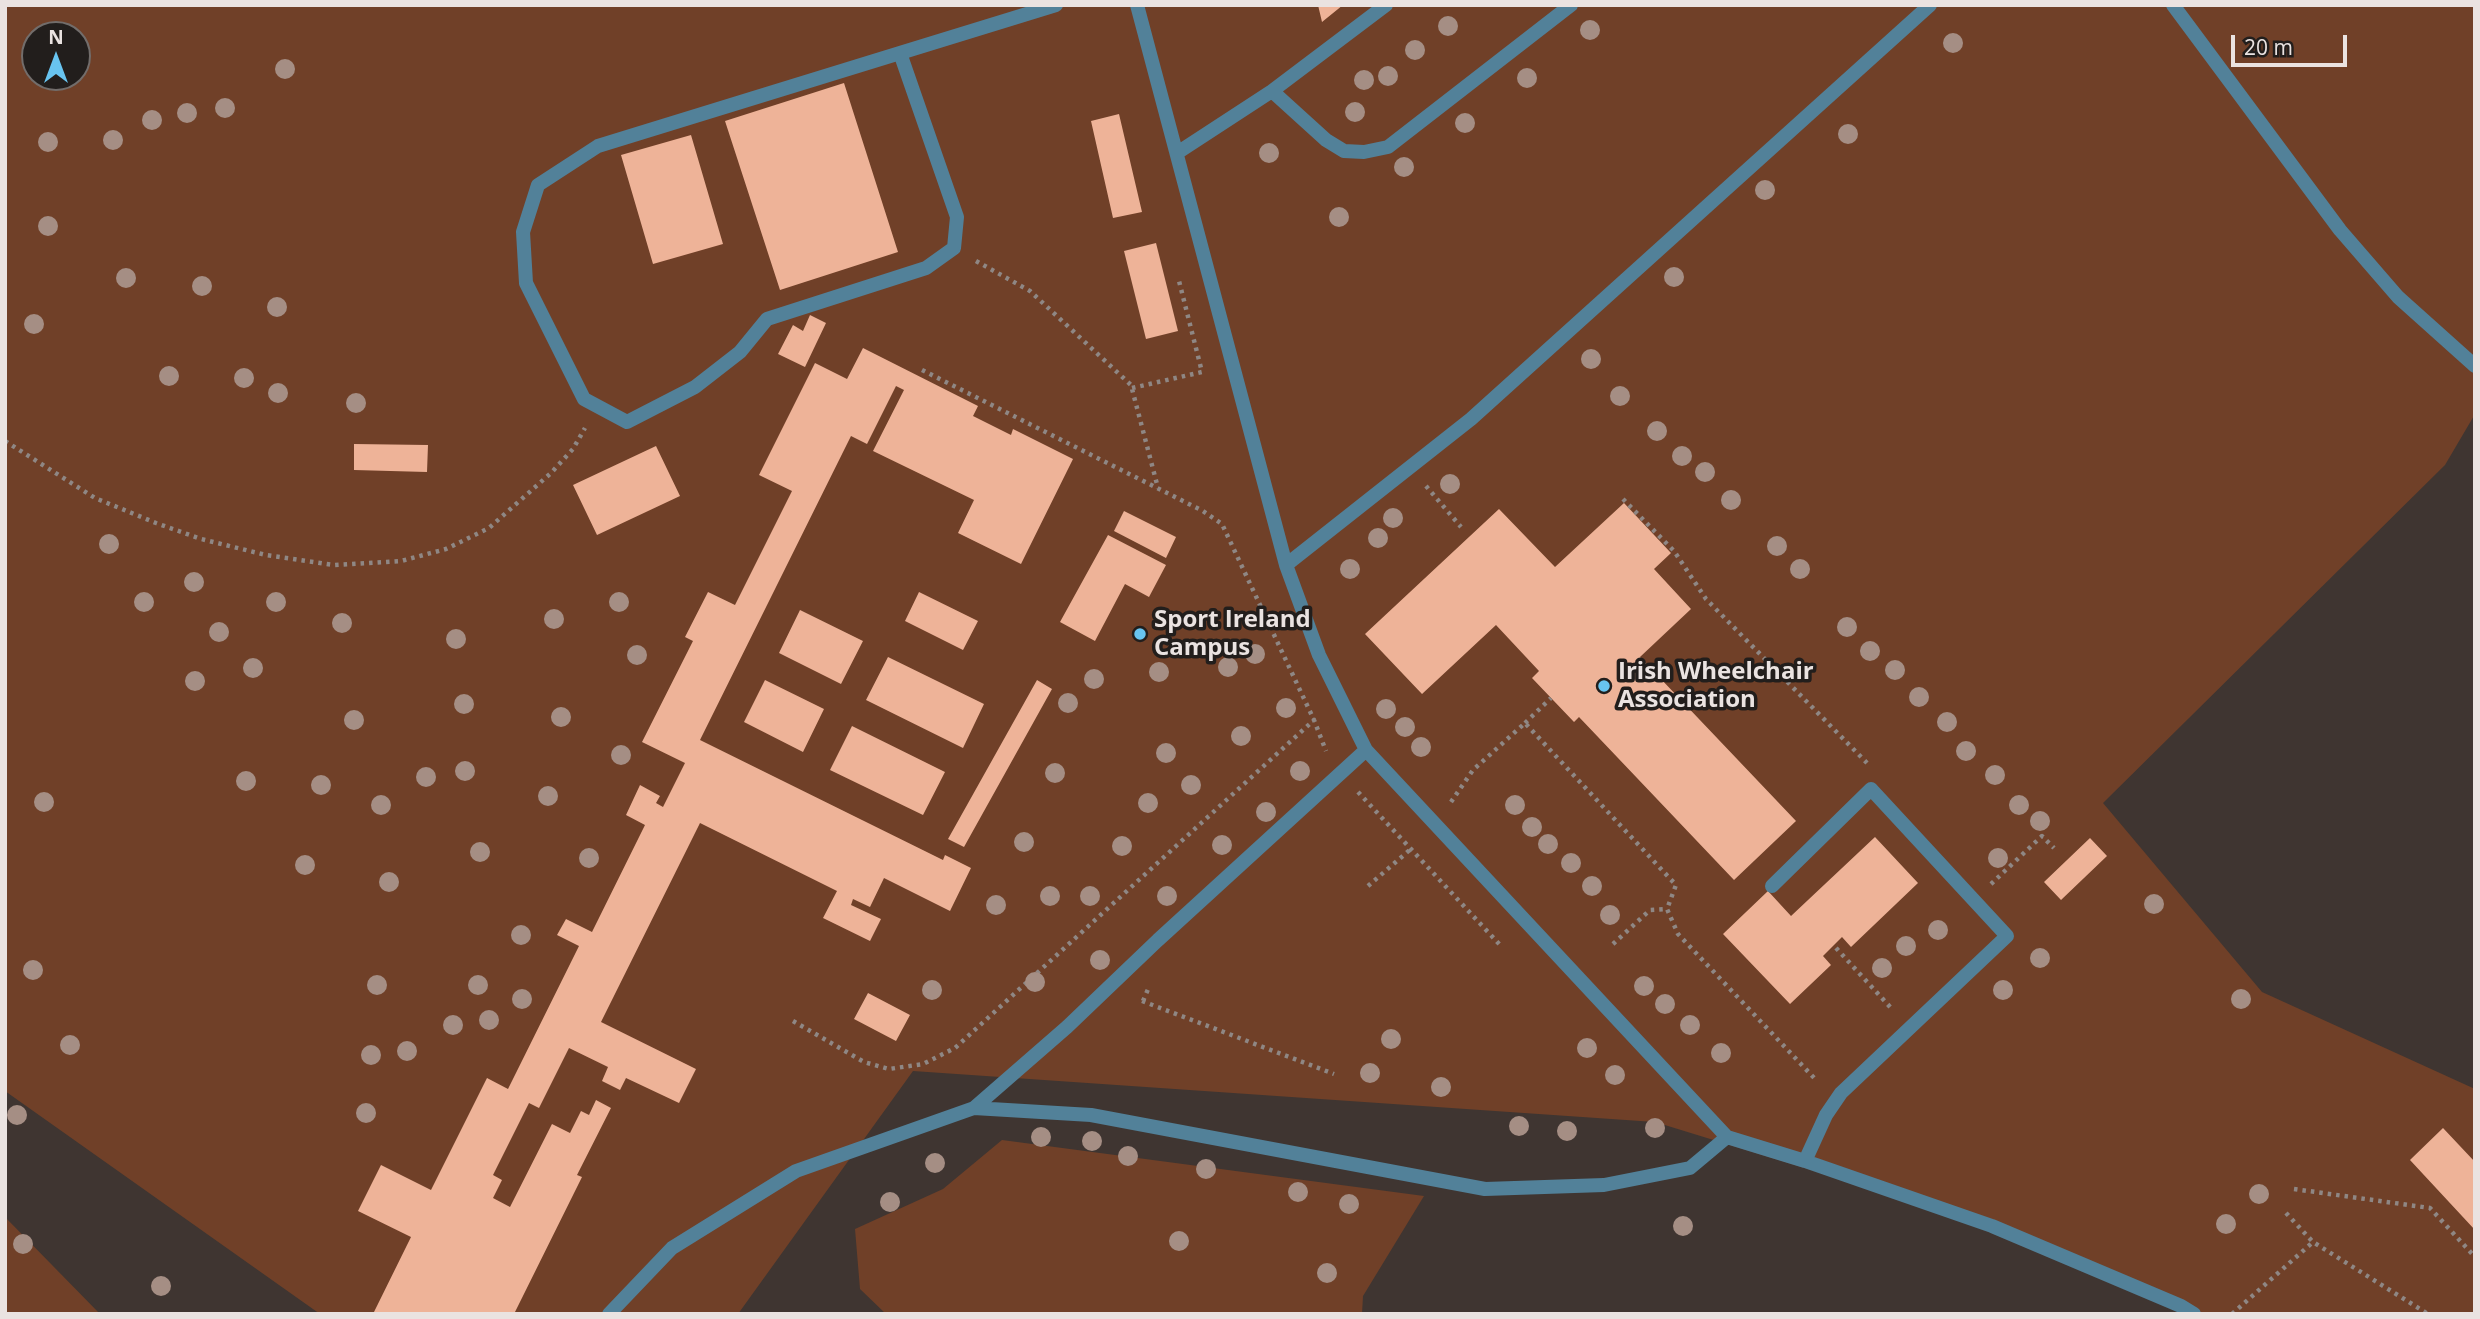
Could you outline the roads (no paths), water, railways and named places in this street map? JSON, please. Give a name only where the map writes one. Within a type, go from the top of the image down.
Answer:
[{"type":"lane","points":[[901,53],[957,217],[954,248],[926,268],[767,319],[740,352],[695,387],[627,422],[584,399],[526,283],[523,232],[538,185],[598,146],[1056,5]]},
{"type":"lane","points":[[1138,5],[1286,565],[1319,655],[1366,750],[1727,1137],[1992,1226],[2182,1306],[2194,1314]]},
{"type":"lane","points":[[1177,153],[1272,91],[1386,5]]},
{"type":"lane","points":[[1272,91],[1326,141],[1344,151],[1364,152],[1388,147],[1571,5]]},
{"type":"lane","points":[[1286,565],[1471,419],[1930,5]]},
{"type":"lane","points":[[2173,5],[2340,230],[2399,297],[2475,366]]},
{"type":"lane","points":[[609,1314],[672,1248],[796,1171],[974,1108],[1067,1027],[1366,750]]},
{"type":"lane","points":[[1772,886],[1871,789],[2007,936],[1841,1093],[1826,1115],[1805,1161]]},
{"type":"lane","points":[[974,1108],[1091,1115],[1485,1189],[1604,1185],[1690,1168],[1727,1137]]},
{"type":"place","name":"Sport Ireland Campus","points":[[1140,634]]},
{"type":"place","name":"Irish Wheelchair Association","points":[[1604,686]]}]
